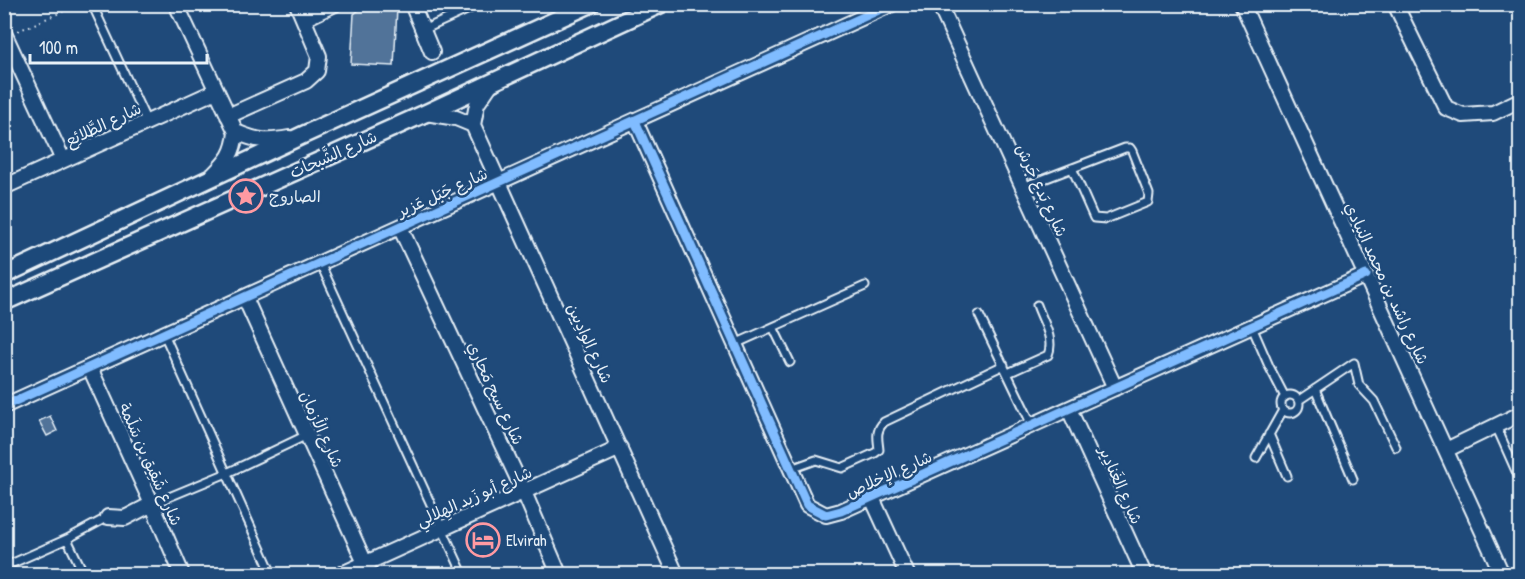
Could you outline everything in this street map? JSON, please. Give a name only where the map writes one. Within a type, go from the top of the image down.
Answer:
[{"type":"street","points":[[176,4],[236,132],[235,149],[224,164],[207,180]]},
{"type":"street","points":[[228,116],[313,77],[317,71],[319,56],[297,4]]},
{"type":"street","points":[[304,19],[334,4]]},
{"type":"street","points":[[412,4],[432,52]]},
{"type":"street","name":"شارع الشَّبحات","points":[[4,302],[426,113],[661,4]]},
{"type":"street","name":"شارع جَبَل عَزير","points":[[4,406],[892,4]]},
{"type":"street","name":"شارع بَدع جَرش","points":[[939,4],[1115,388]]},
{"type":"street","name":"شارع راشد بن محمد النيادي","points":[[1242,4],[1502,574]]},
{"type":"street","points":[[1395,4],[1446,108],[1463,115],[1493,113],[1521,100]]},
{"type":"street","name":"شارع الشَّبحات","points":[[4,275],[303,135],[589,5]]},
{"type":"street","points":[[5,34],[63,160]]},
{"type":"street","points":[[426,113],[456,118],[473,125],[477,104],[492,82]]},
{"type":"street","name":"شارع الطَّلائِع","points":[[4,187],[216,91]]},
{"type":"street","name":"شارع الإخلاص","points":[[635,121],[807,505],[826,515],[872,498],[1366,275]]},
{"type":"street","name":"شارع الوادِيين","points":[[473,125],[676,574]]},
{"type":"street","points":[[236,132],[257,140],[270,141],[303,135]]},
{"type":"street","name":"شارع سيح مَحاري","points":[[400,227],[524,492],[559,574]]},
{"type":"street","name":"شارع الأزمان","points":[[245,298],[368,569]]},
{"type":"street","name":"شارع شَقِيق بن سَلَمة","points":[[90,368],[182,574]]},
{"type":"street","name":"شارع الغَنادِير","points":[[1069,409],[1144,574]]},
{"type":"street","points":[[1446,450],[1521,414]]},
{"type":"street","name":"شارع أبو زَيد الهِلالِي","points":[[342,574],[368,569],[443,529],[620,448]]},
{"type":"street","points":[[872,498],[907,574]]},
{"type":"street","points":[[108,517],[125,518],[152,504]]},
{"type":"lane","points":[[92,4],[147,122]]},
{"type":"lane","points":[[423,30],[479,5]]},
{"type":"lane","points":[[1023,187],[1072,168],[1125,148],[1130,148],[1149,194],[1148,202],[1106,219],[1094,218],[1072,168]]},
{"type":"lane","points":[[320,263],[463,574]]},
{"type":"lane","points":[[735,344],[865,286]]},
{"type":"lane","points":[[1008,373],[1048,355],[1049,335],[1036,305]]},
{"type":"lane","points":[[979,315],[1032,425]]},
{"type":"lane","points":[[773,327],[790,363]]},
{"type":"lane","points":[[1252,327],[1285,397]]},
{"type":"lane","points":[[164,334],[272,574]]},
{"type":"lane","points":[[1299,400],[1291,395],[1285,397],[1281,404],[1283,410],[1294,413],[1298,409],[1299,400],[1354,363],[1359,385],[1374,401],[1396,447]]},
{"type":"lane","points":[[791,469],[816,460],[842,468],[875,453],[879,450],[877,433],[884,422],[1004,365]]},
{"type":"lane","points":[[1315,388],[1353,478]]},
{"type":"lane","points":[[1256,458],[1283,410]]},
{"type":"lane","points":[[1496,426],[1521,480]]},
{"type":"lane","points":[[1269,434],[1287,476]]},
{"type":"lane","points":[[152,504],[227,473],[307,435]]},
{"type":"lane","points":[[4,567],[67,539],[108,517]]},
{"type":"lane","points":[[67,539],[84,574]]},
{"type":"path","points":[[5,34],[80,4]]},
{"type":"building","points":[[364,6],[397,8],[394,66],[351,64],[354,14]]},
{"type":"building","points":[[50,416],[57,431],[47,436],[39,421]]},
{"type":"cycle path","points":[[4,406],[892,4]]},
{"type":"cycle path","points":[[635,121],[807,505],[826,515],[841,511],[1366,275]]},
{"type":"place","name":"الصاروج","points":[[246,196]]},
{"type":"place","name":"Elvirah","points":[[483,540]]}]
